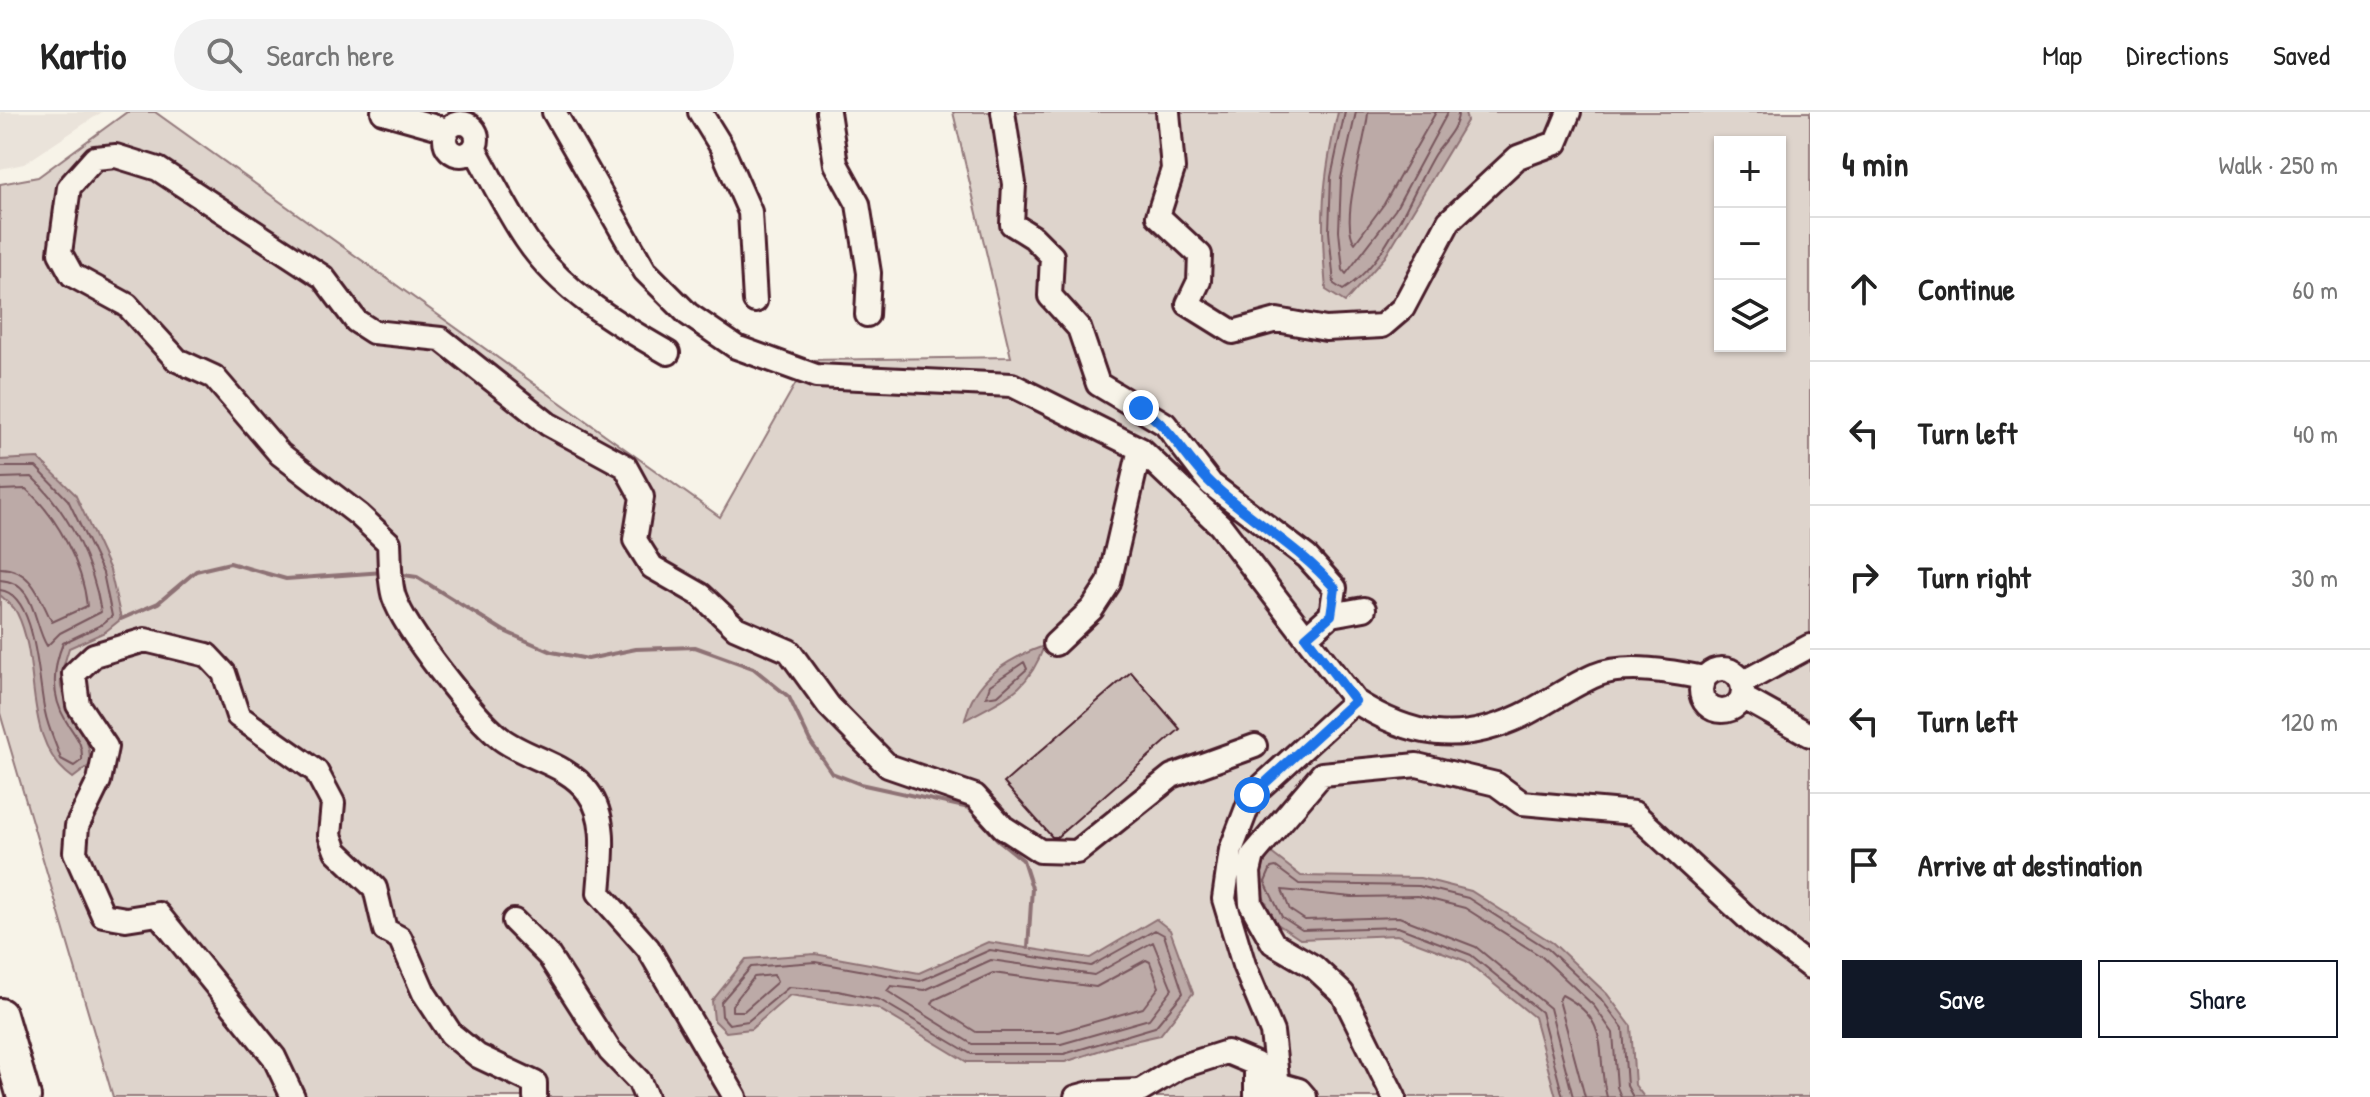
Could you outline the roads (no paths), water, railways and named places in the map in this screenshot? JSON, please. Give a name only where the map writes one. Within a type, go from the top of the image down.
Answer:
[{"type":"highway","points":[[0,1015],[24,1097]]},
{"type":"street","points":[[383,112],[464,122]]},
{"type":"street","points":[[554,112],[645,271],[688,314],[736,347],[816,376],[1012,385],[1140,449],[1220,525],[1355,701],[1384,719],[1420,730],[1466,736],[1519,717],[1598,674],[1658,669],[1704,678],[1721,668],[1734,672],[1742,690],[1810,735]]},
{"type":"street","points":[[700,112],[721,146],[750,212],[755,301]]},
{"type":"street","points":[[828,112],[836,164],[858,204],[869,273],[867,315]]},
{"type":"street","points":[[1003,112],[1014,184],[1012,224],[1033,237],[1052,256],[1050,296],[1079,328],[1098,384],[1165,424],[1211,484],[1307,557],[1335,588],[1331,615]]},
{"type":"street","points":[[1168,112],[1173,169],[1158,216],[1200,255],[1199,281],[1188,304],[1233,332],[1277,320],[1326,329],[1382,326],[1403,308],[1449,221],[1518,157],[1556,143],[1569,112]]},
{"type":"street","points":[[464,122],[445,141],[450,151],[460,155],[474,148],[527,242],[580,297],[622,327],[668,353]]},
{"type":"street","points":[[735,1097],[648,948],[599,893],[603,836],[589,792],[555,765],[502,739],[474,711],[407,623],[394,596],[389,543],[359,515],[280,454],[214,377],[177,360],[127,305],[72,275],[60,253],[69,187],[95,158],[116,156],[158,169],[323,277],[356,321],[373,332],[441,339],[548,424],[625,466],[642,497],[635,540],[652,567],[701,595],[736,628],[789,651],[829,706],[888,766],[975,796],[1003,827],[1040,851],[1077,852],[1172,776],[1255,746]]},
{"type":"street","points":[[1055,644],[1092,609],[1109,583],[1140,449]]},
{"type":"street","points":[[1306,637],[1331,615],[1364,609]]},
{"type":"street","points":[[293,1097],[274,1057],[158,914],[126,919],[103,915],[75,852],[77,826],[99,781],[106,747],[78,705],[74,674],[94,655],[145,640],[207,655],[224,673],[238,716],[316,771],[333,803],[330,835],[336,851],[375,888],[385,930],[400,938],[424,993],[451,1034],[478,1056],[535,1083],[535,1097]]},
{"type":"street","points":[[1704,678],[1703,699],[1713,709],[1727,711],[1742,690],[1810,646]]},
{"type":"street","points":[[1305,1097],[1292,1087],[1272,1092],[1272,1032],[1244,965],[1224,899],[1231,850],[1252,795],[1355,701]]},
{"type":"street","points":[[1394,1097],[1343,994],[1314,967],[1273,943],[1251,904],[1249,872],[1253,855],[1322,774],[1417,765],[1496,784],[1522,803],[1634,813],[1755,925],[1810,967]]},
{"type":"street","points":[[514,921],[549,956],[610,1051],[639,1081],[646,1097]]},
{"type":"street","points":[[1076,1097],[1091,1093],[1140,1091],[1180,1067],[1227,1052],[1256,1064],[1256,1097]]},
{"type":"water","points":[[1338,112],[1465,112],[1467,121],[1385,257],[1345,302],[1326,290],[1323,242],[1326,180]]},
{"type":"water","points":[[38,458],[75,494],[110,570],[121,619],[105,632],[69,648],[61,687],[87,742],[90,765],[73,778],[56,762],[46,744],[39,723],[25,633],[16,610],[0,595],[0,460]]},
{"type":"water","points":[[1044,646],[1022,684],[1003,699],[965,720],[976,693],[994,672],[1017,657]]},
{"type":"water","points":[[1270,852],[1301,876],[1420,878],[1471,891],[1553,943],[1607,994],[1631,1026],[1635,1085],[1644,1097],[1556,1097],[1534,1017],[1466,961],[1397,935],[1300,939],[1276,923],[1255,880]]},
{"type":"water","points":[[1156,919],[1170,930],[1193,993],[1160,1035],[1116,1045],[1065,1062],[967,1062],[877,1008],[790,995],[751,1029],[726,1032],[714,1020],[712,1001],[746,959],[815,954],[919,973],[988,942],[1090,958]]},
{"type":"waterway","points":[[121,619],[158,603],[196,571],[230,563],[286,579],[384,572]]},
{"type":"waterway","points":[[397,574],[417,577],[504,631],[552,652],[588,659],[636,649],[695,647],[753,668],[789,697],[810,741],[832,773],[860,784],[969,808],[997,839],[1023,860],[1032,888],[1028,948]]}]
